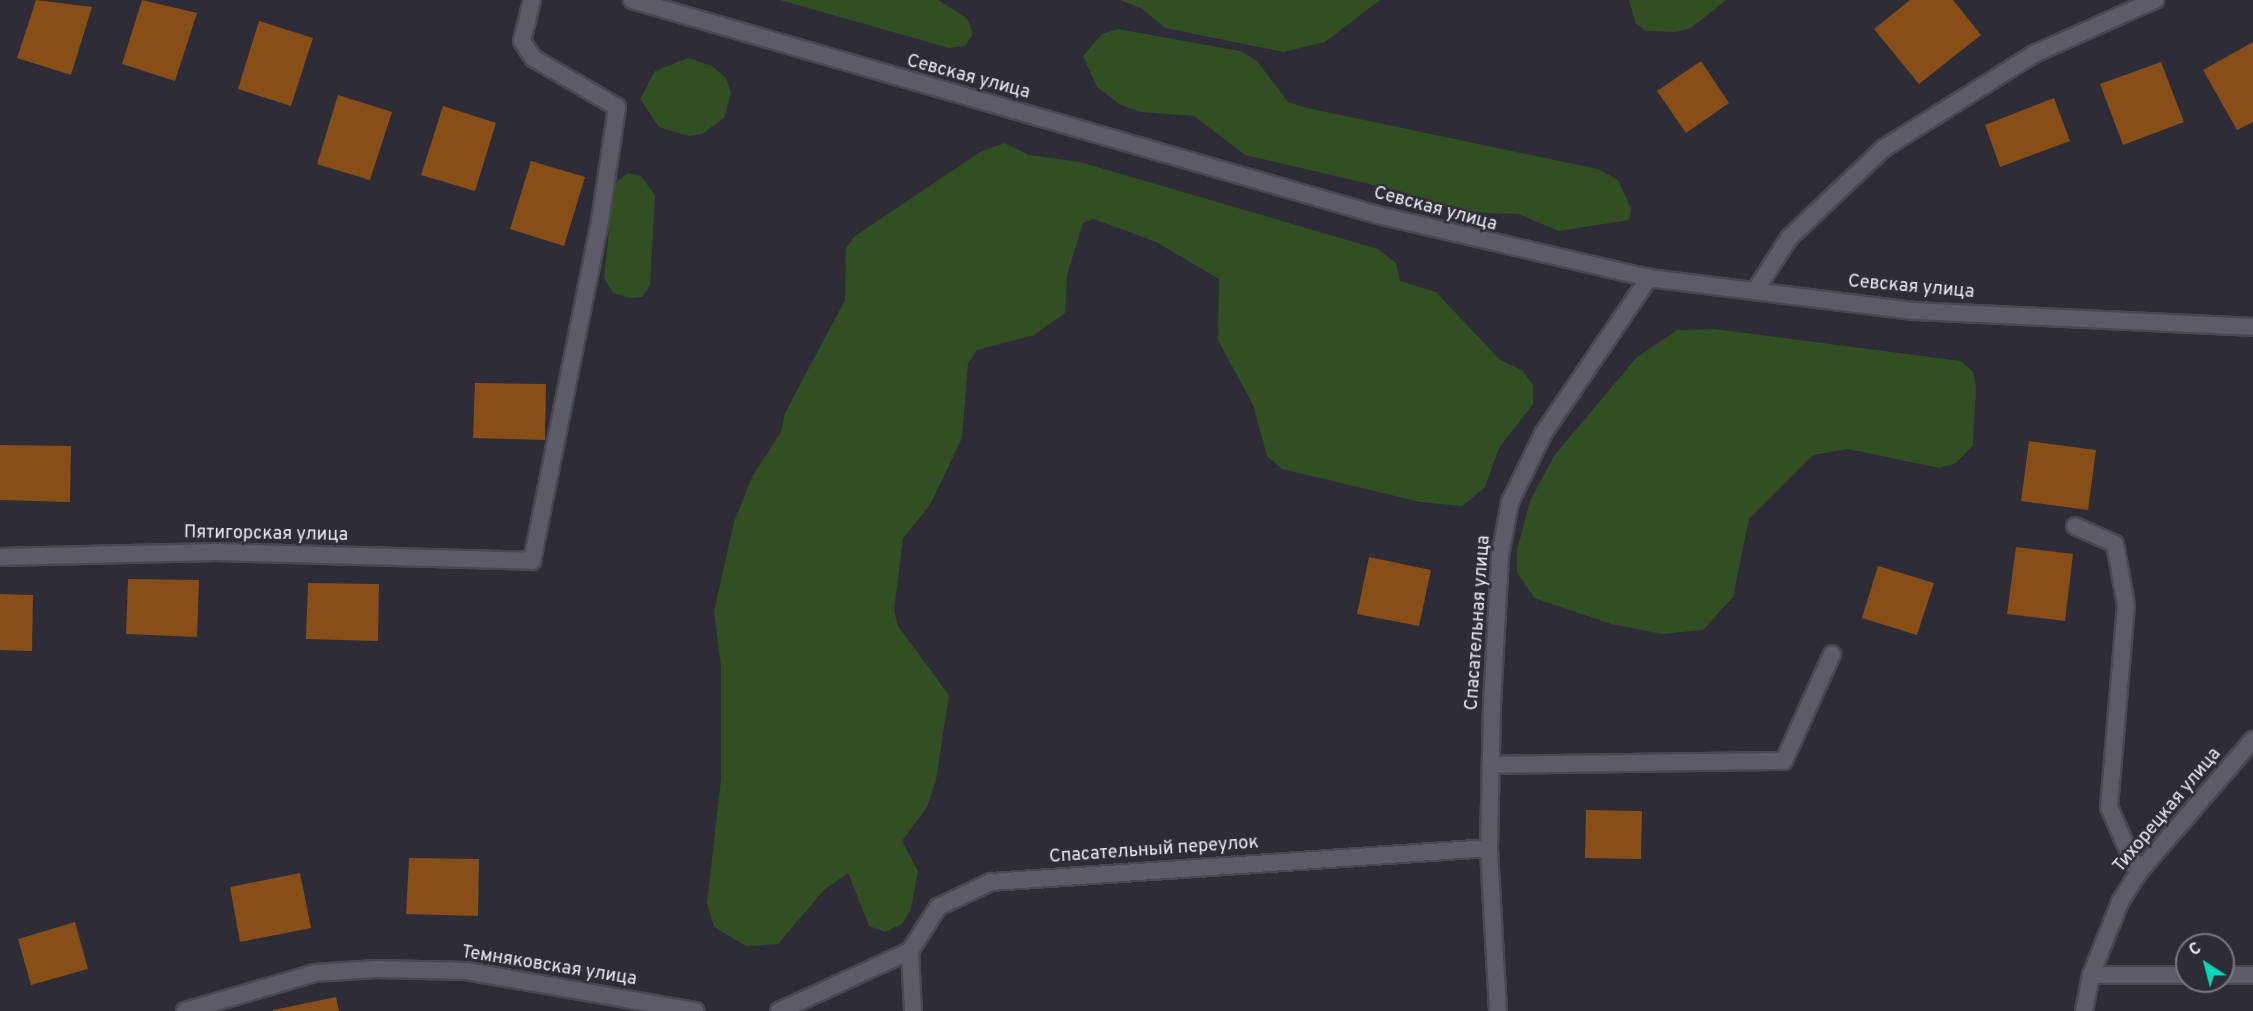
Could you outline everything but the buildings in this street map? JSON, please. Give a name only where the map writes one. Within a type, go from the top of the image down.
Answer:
[{"type":"street","name":"Пятигорская улица","points":[[0,556],[215,552],[532,561],[600,221],[617,107],[533,58],[522,41],[532,0]]},
{"type":"street","name":"Севская улица","points":[[632,0],[1400,221],[1649,278],[1914,311],[2253,327]]},
{"type":"street","points":[[1755,291],[1789,238],[1893,141],[2016,64],[2155,0]]},
{"type":"street","name":"Спасательная улица","points":[[1498,1011],[1489,848],[1500,556],[1510,502],[1543,434],[1649,278]]},
{"type":"street","points":[[2074,526],[2115,544],[2126,605],[2109,807],[2138,873]]},
{"type":"street","points":[[1491,765],[1784,761],[1833,654]]},
{"type":"street","name":"Тихорецкая улица","points":[[2084,1011],[2091,975],[2120,902],[2138,873],[2253,741]]},
{"type":"street","name":"Спасательный переулок","points":[[910,951],[938,907],[991,882],[1489,848]]},
{"type":"street","points":[[779,1011],[910,951],[913,1011]]},
{"type":"street","name":"Темняковская улица","points":[[185,1011],[315,973],[376,969],[466,971],[696,1011]]},
{"type":"street","points":[[2091,975],[2175,975]]},
{"type":"street","points":[[2235,975],[2253,975]]},
{"type":"green space","points":[[780,0],[938,0],[967,18],[973,34],[965,46],[949,48]]},
{"type":"green space","points":[[1120,0],[1380,0],[1325,42],[1283,52],[1165,28],[1141,8]]},
{"type":"green space","points":[[1629,0],[1726,0],[1691,28],[1675,32],[1646,31],[1636,24]]},
{"type":"green space","points":[[1118,29],[1240,51],[1257,61],[1288,102],[1307,108],[1598,169],[1618,180],[1631,209],[1629,220],[1559,231],[1518,214],[1462,212],[1399,191],[1245,155],[1194,116],[1141,112],[1121,105],[1097,87],[1083,56],[1102,34]]},
{"type":"green space","points":[[688,58],[712,66],[726,78],[731,93],[724,118],[702,134],[688,136],[659,127],[640,99],[655,71]]},
{"type":"green space","points":[[1004,143],[1029,155],[1080,162],[1378,249],[1396,263],[1400,281],[1436,292],[1500,360],[1522,370],[1533,385],[1533,404],[1499,448],[1485,487],[1462,506],[1420,502],[1282,469],[1267,456],[1253,405],[1218,340],[1219,279],[1156,242],[1094,219],[1083,223],[1067,275],[1065,313],[1034,335],[977,350],[968,364],[962,438],[930,505],[903,538],[894,611],[898,626],[949,695],[936,780],[927,807],[902,841],[918,871],[911,909],[902,924],[885,932],[869,926],[848,873],[824,890],[778,944],[746,946],[714,927],[707,903],[721,779],[721,667],[714,611],[734,522],[753,475],[781,432],[785,413],[845,300],[846,248],[855,236],[980,152]]},
{"type":"green space","points":[[628,173],[641,176],[655,195],[650,285],[642,297],[630,298],[613,293],[604,278],[614,184]]},
{"type":"green space","points":[[1714,329],[1961,361],[1973,372],[1976,386],[1973,445],[1956,463],[1939,468],[1848,449],[1813,455],[1749,519],[1733,597],[1703,630],[1662,634],[1611,624],[1534,598],[1517,572],[1517,550],[1530,501],[1554,456],[1637,357],[1677,330]]}]
